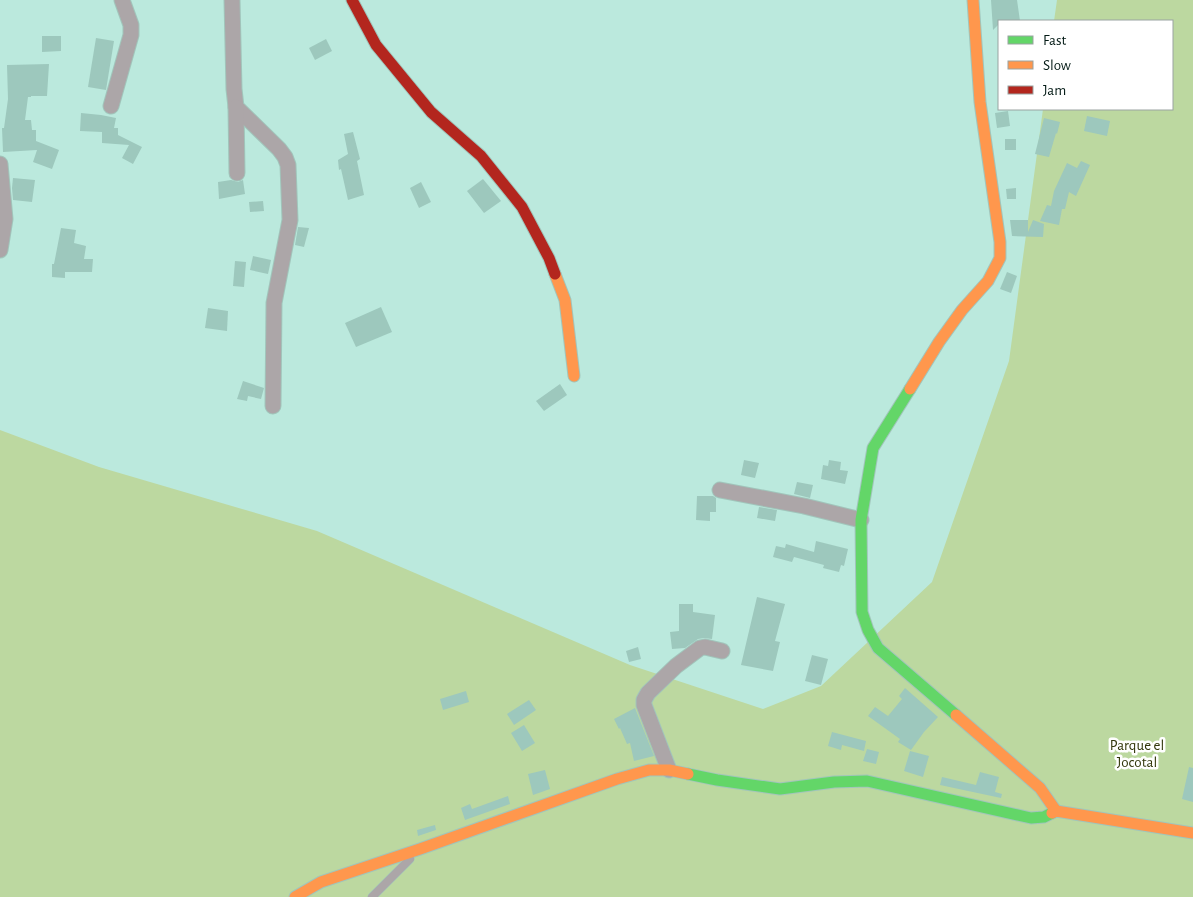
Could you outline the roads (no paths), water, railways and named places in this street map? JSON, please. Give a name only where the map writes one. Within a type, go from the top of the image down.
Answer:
[{"type":"street","points":[[111,106],[131,35],[129,16],[122,0]]},
{"type":"street","points":[[232,0],[236,107],[236,173]]},
{"type":"street","points":[[352,0],[376,45],[431,112],[482,156],[522,207],[549,258],[564,300],[574,376]]},
{"type":"street","points":[[973,0],[980,102],[1000,242],[1000,258],[988,281],[962,310],[939,342],[873,448],[861,520],[862,612],[868,630],[878,648],[1040,788],[1056,810]]},
{"type":"street","points":[[236,107],[279,149],[288,165],[290,220],[274,303],[273,406]]},
{"type":"street","points":[[0,164],[2,219],[0,250]]},
{"type":"street","points":[[720,490],[804,506],[861,520]]},
{"type":"street","points":[[669,770],[644,706],[644,700],[648,693],[676,666],[700,648],[705,647],[722,651]]},
{"type":"street","points":[[295,897],[321,882],[420,849],[617,778],[649,770],[669,770],[717,780],[780,789],[834,782],[867,781],[1031,818],[1044,817],[1056,810],[1193,832]]},
{"type":"lane","points":[[372,897],[420,849]]},
{"type":"park label","name":"Parque el Jocotal","points":[[1137,754]]}]
